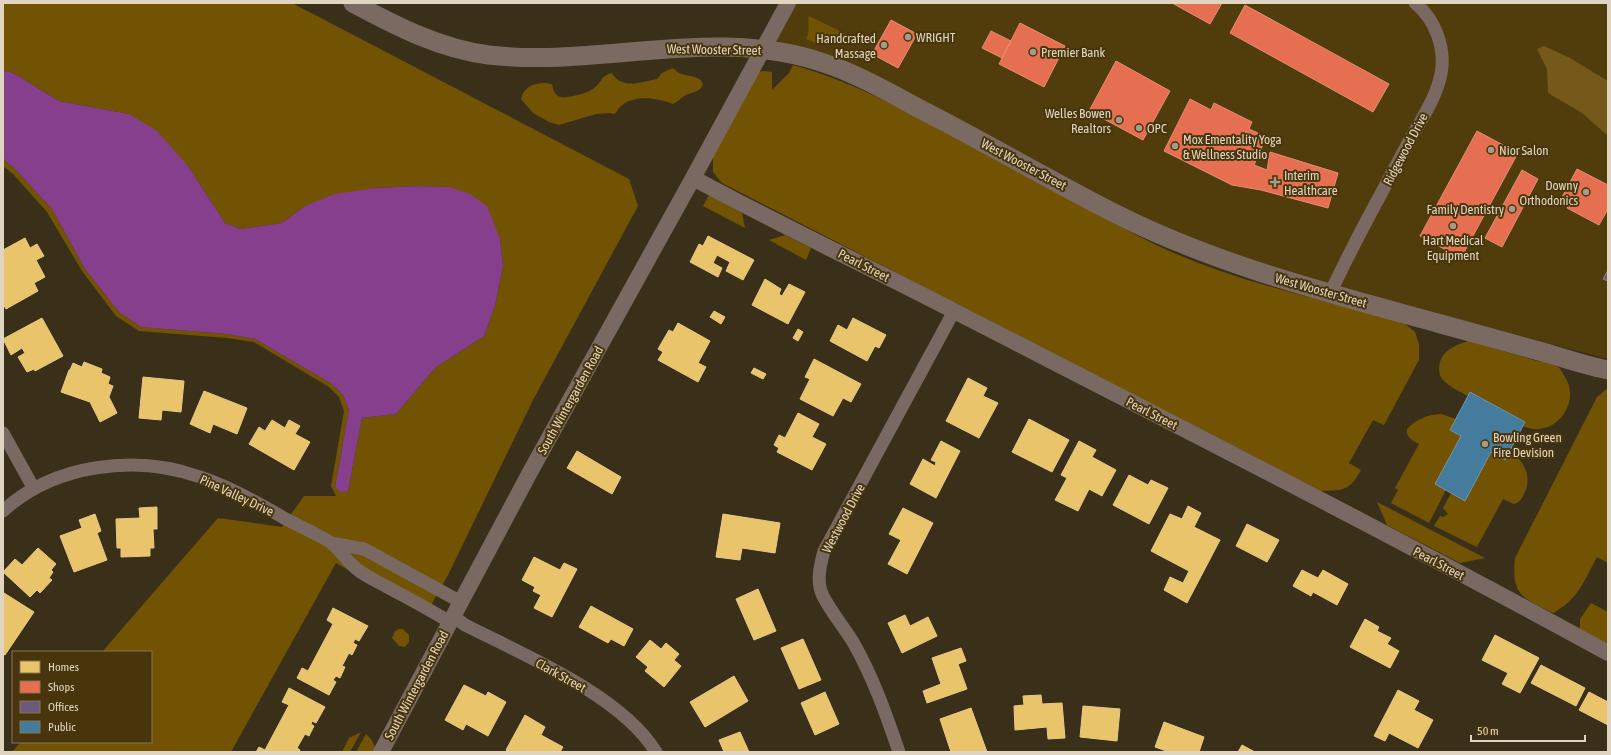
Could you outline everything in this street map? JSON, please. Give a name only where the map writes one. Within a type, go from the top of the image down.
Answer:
[{"type":"main road","name":"West Wooster Street","points":[[353,3],[390,23],[431,40],[459,49],[486,55],[520,58],[554,57],[668,48],[725,47],[763,49],[823,62],[854,75],[942,120],[1118,215],[1168,238],[1223,260],[1330,294],[1608,370]]},
{"type":"street","name":"South Wintergarden Road","points":[[381,752],[529,474],[788,3]]},
{"type":"street","name":"Ridgewood Drive","points":[[1330,294],[1353,244],[1428,105],[1441,74],[1442,52],[1436,32],[1424,13],[1415,3]]},
{"type":"street","name":"Pearl Street","points":[[693,178],[822,245],[954,310],[1478,583],[1608,654]]},
{"type":"street","name":"Westwood Drive","points":[[899,752],[884,706],[870,674],[853,643],[823,596],[819,574],[824,551],[954,310]]},
{"type":"street","points":[[3,433],[34,489]]},
{"type":"street","name":"Pine Valley Drive","points":[[3,511],[34,489],[54,480],[76,473],[120,465],[143,465],[165,468],[198,476],[220,484],[251,499],[331,543],[357,569],[455,613]]},
{"type":"street","name":"Pine Valley Drive","points":[[331,543],[364,549],[455,613]]},
{"type":"street","name":"Clark Street","points":[[455,613],[466,625],[579,684],[608,703],[641,732],[656,752]]},
{"type":"shaded area","points":[[3,3],[292,3],[629,179],[638,206],[533,400],[448,575],[426,614],[336,563],[231,752],[12,752],[20,743],[152,743],[152,651],[103,651],[218,518],[282,527],[304,496],[336,496],[331,486],[344,411],[339,397],[329,387],[254,342],[227,338],[139,331],[116,316],[82,271],[47,212],[13,174],[3,166],[3,159],[16,170],[52,209],[85,269],[119,312],[141,327],[227,334],[255,339],[332,384],[343,395],[349,410],[335,487],[348,491],[362,418],[396,414],[435,368],[484,336],[495,306],[503,266],[500,239],[449,187],[419,186],[375,188],[305,206],[282,223],[241,229],[225,223],[188,166],[129,114],[59,101],[15,74],[3,70]]},
{"type":"shaded area","points":[[796,3],[1608,3],[1608,359],[1367,295],[1236,258],[1136,214],[868,72],[771,45]]},
{"type":"shaded area","points":[[809,16],[846,34],[837,41],[827,44],[817,43],[806,39]]},
{"type":"shaded area","points":[[1544,46],[1568,57],[1608,81],[1608,133],[1606,134],[1582,113],[1548,93],[1547,69],[1537,49]]},
{"type":"shaded area","points":[[793,65],[836,79],[898,107],[1122,228],[1177,254],[1208,267],[1273,288],[1404,323],[1415,332],[1419,344],[1419,360],[1384,425],[1373,420],[1349,463],[1361,470],[1357,477],[1346,488],[1321,491],[722,183],[713,172],[713,156],[759,72],[772,72],[772,90],[789,73]]},
{"type":"shaded area","points":[[673,68],[682,74],[698,78],[703,84],[698,91],[684,96],[673,104],[646,98],[632,100],[619,108],[614,114],[596,114],[559,125],[549,122],[533,113],[521,99],[525,90],[537,84],[552,84],[555,93],[558,96],[569,97],[588,92],[596,87],[608,74],[612,73],[621,82],[632,84],[657,79],[662,73]]},
{"type":"shaded area","points":[[3,70],[15,74],[59,101],[129,114],[157,131],[188,166],[225,223],[241,229],[282,223],[305,206],[335,194],[375,188],[419,186],[449,187],[470,194],[487,206],[500,239],[503,266],[495,306],[484,336],[435,368],[396,414],[362,418],[348,491],[341,492],[335,487],[349,410],[343,395],[332,384],[255,339],[227,334],[141,327],[119,312],[85,269],[52,209],[16,170],[3,159]]},
{"type":"shaded area","points":[[709,195],[742,213],[745,228],[703,206]]},
{"type":"shaded area","points":[[785,235],[811,248],[806,260],[769,240]]},
{"type":"shaded area","points":[[1469,341],[1551,364],[1559,368],[1569,387],[1570,398],[1562,417],[1554,424],[1545,428],[1534,429],[1523,426],[1525,422],[1471,392],[1468,396],[1454,389],[1442,379],[1439,372],[1440,362],[1445,353],[1449,350]]},
{"type":"shaded area","points":[[1608,388],[1608,563],[1597,557],[1580,589],[1569,602],[1553,613],[1527,599],[1521,594],[1515,581],[1515,558],[1597,397]]},
{"type":"shaded area","points":[[1441,414],[1456,419],[1450,430],[1461,436],[1435,484],[1446,490],[1429,523],[1391,503],[1398,490],[1395,488],[1419,444],[1407,435],[1407,429],[1422,418]]},
{"type":"shaded area","points":[[1510,451],[1515,455],[1526,470],[1528,482],[1527,488],[1519,502],[1514,504],[1503,499],[1477,547],[1434,526],[1440,516],[1443,517],[1448,514],[1443,508],[1451,493],[1465,500],[1491,452],[1505,460]]},
{"type":"shaded area","points":[[1377,502],[1485,558],[1460,563],[1387,525]]},
{"type":"shaded area","points":[[1591,603],[1608,612],[1608,645],[1580,630],[1580,619]]},
{"type":"shaded area","points":[[403,629],[409,635],[409,642],[405,647],[399,646],[392,638],[395,631]]},
{"type":"shaded area","points":[[361,732],[350,752],[342,752],[349,738]]},
{"type":"shaded area","points":[[366,734],[371,739],[375,747],[373,752],[356,752]]},
{"type":"building: Homes","points":[[708,236],[754,260],[743,280],[726,271],[730,262],[717,255],[713,263],[722,268],[718,277],[690,262],[699,244],[703,246]]},
{"type":"building: Homes","points":[[25,238],[30,248],[37,244],[44,256],[36,260],[45,277],[34,283],[38,291],[6,309],[3,304],[3,253],[5,252],[3,250]]},
{"type":"building: Homes","points":[[765,279],[781,289],[779,294],[782,296],[789,284],[805,292],[788,324],[752,305]]},
{"type":"building: Homes","points":[[714,311],[725,317],[721,324],[710,317]]},
{"type":"building: Homes","points":[[42,318],[63,356],[35,371],[34,369],[27,372],[18,357],[25,353],[22,348],[11,355],[3,339]]},
{"type":"building: Homes","points":[[853,318],[886,335],[879,348],[875,346],[867,361],[830,341],[838,325],[847,330]]},
{"type":"building: Homes","points":[[678,323],[710,341],[698,363],[706,367],[698,382],[658,360],[663,352],[658,349],[669,330],[673,332]]},
{"type":"building: Homes","points":[[798,329],[803,332],[798,341],[793,338]]},
{"type":"building: Homes","points":[[814,359],[861,384],[851,402],[843,398],[833,416],[800,399],[810,379],[805,377]]},
{"type":"building: Homes","points":[[84,362],[102,369],[101,373],[110,377],[108,384],[113,386],[109,397],[117,413],[100,422],[90,402],[61,392],[73,363],[82,367]]},
{"type":"building: Homes","points":[[754,368],[766,374],[763,379],[751,373]]},
{"type":"building: Homes","points":[[143,377],[184,381],[181,412],[162,410],[161,420],[139,418]]},
{"type":"building: Homes","points":[[968,378],[987,388],[983,396],[998,403],[979,438],[946,421]]},
{"type":"building: Homes","points":[[204,391],[247,408],[237,434],[213,424],[210,433],[190,424]]},
{"type":"building: Homes","points":[[798,413],[819,424],[812,437],[826,444],[812,470],[777,452],[779,448],[774,445],[779,435],[785,438]]},
{"type":"building: Homes","points":[[1029,419],[1069,440],[1052,472],[1012,452]]},
{"type":"building: Homes","points":[[272,420],[285,428],[289,420],[300,426],[295,434],[310,442],[294,470],[249,444],[259,427],[265,431]]},
{"type":"building: Homes","points":[[941,441],[960,451],[936,498],[910,484],[923,459],[935,466],[936,462],[931,460]]},
{"type":"building: Homes","points":[[1079,441],[1096,450],[1092,457],[1116,470],[1102,496],[1089,489],[1078,511],[1055,500],[1067,478],[1061,475]]},
{"type":"building: Homes","points":[[577,451],[621,477],[612,494],[567,468]]},
{"type":"building: Homes","points":[[1129,475],[1148,485],[1151,480],[1168,488],[1149,524],[1113,505]]},
{"type":"building: Homes","points":[[1188,506],[1201,513],[1194,527],[1220,540],[1187,603],[1164,590],[1170,577],[1183,583],[1189,571],[1151,551],[1170,514],[1182,519]]},
{"type":"building: Homes","points":[[157,507],[157,529],[153,529],[154,548],[150,548],[150,556],[121,557],[121,548],[117,548],[116,519],[140,518],[139,508]]},
{"type":"building: Homes","points":[[903,508],[933,523],[907,574],[888,564],[901,540],[889,534]]},
{"type":"building: Homes","points":[[95,514],[101,531],[97,533],[107,560],[74,572],[60,536],[82,528],[79,520]]},
{"type":"building: Homes","points":[[723,514],[780,523],[775,553],[742,548],[740,560],[716,557]]},
{"type":"building: Homes","points":[[1247,524],[1279,540],[1267,562],[1236,546]]},
{"type":"building: Homes","points":[[38,548],[56,564],[51,570],[53,572],[49,578],[52,580],[40,593],[37,590],[30,597],[3,572],[15,559],[22,565]]},
{"type":"building: Homes","points":[[534,557],[560,570],[564,563],[577,569],[552,617],[534,608],[541,595],[533,591],[535,587],[522,580]]},
{"type":"building: Homes","points":[[1302,570],[1318,578],[1323,570],[1348,584],[1337,605],[1313,592],[1311,596],[1293,586]]},
{"type":"building: Homes","points":[[758,589],[776,631],[754,640],[736,599]]},
{"type":"building: Homes","points":[[4,593],[34,612],[5,655],[3,654]]},
{"type":"building: Homes","points":[[591,606],[633,629],[624,646],[611,639],[608,643],[579,627]]},
{"type":"building: Homes","points":[[333,608],[368,626],[359,641],[355,639],[353,643],[357,645],[352,655],[349,653],[342,666],[345,667],[340,678],[336,676],[333,680],[336,682],[329,695],[297,678],[302,668],[308,671],[333,624],[327,620]]},
{"type":"building: Homes","points":[[905,615],[910,626],[928,617],[937,636],[902,653],[888,623]]},
{"type":"building: Homes","points":[[1365,619],[1379,627],[1377,631],[1391,638],[1387,644],[1399,651],[1390,668],[1350,647]]},
{"type":"building: Homes","points":[[1495,635],[1539,658],[1520,693],[1502,684],[1508,673],[1482,660]]},
{"type":"building: Homes","points":[[803,639],[821,680],[799,689],[781,648]]},
{"type":"building: Homes","points":[[650,640],[661,649],[666,643],[679,654],[674,660],[681,666],[664,687],[645,671],[648,667],[636,657]]},
{"type":"building: Homes","points":[[961,648],[966,661],[958,664],[967,689],[927,703],[923,691],[941,684],[932,658]]},
{"type":"building: Homes","points":[[1541,665],[1585,688],[1576,706],[1531,683]]},
{"type":"building: Homes","points":[[734,676],[748,701],[705,727],[690,702]]},
{"type":"building: Homes","points":[[464,685],[486,696],[488,692],[506,702],[488,736],[466,724],[463,730],[445,720]]},
{"type":"building: Homes","points":[[289,688],[325,707],[316,723],[312,721],[311,724],[314,726],[309,736],[305,734],[297,748],[300,750],[299,752],[256,752],[259,747],[265,750],[289,705],[282,702]]},
{"type":"building: Homes","points":[[1398,690],[1419,701],[1414,710],[1433,720],[1418,748],[1389,733],[1385,741],[1374,736]]},
{"type":"building: Homes","points":[[825,692],[839,724],[815,735],[801,703]]},
{"type":"building: Homes","points":[[1589,692],[1608,702],[1608,725],[1579,710]]},
{"type":"building: Homes","points":[[1041,695],[1042,704],[1062,703],[1065,738],[1048,739],[1047,727],[1015,730],[1014,706],[1024,705],[1023,696]]},
{"type":"building: Homes","points":[[1083,706],[1120,709],[1117,741],[1080,737]]},
{"type":"building: Homes","points":[[971,708],[987,752],[951,752],[940,719]]},
{"type":"building: Homes","points":[[525,715],[545,727],[541,735],[563,747],[560,752],[508,752],[506,750]]},
{"type":"building: Homes","points":[[1164,722],[1204,737],[1199,752],[1169,752],[1155,747]]},
{"type":"building: Homes","points":[[740,732],[749,752],[724,752],[719,740]]},
{"type":"building: Homes","points":[[1242,745],[1255,752],[1238,752]]},
{"type":"building: Shops","points":[[1172,3],[1222,3],[1210,24]]},
{"type":"building: Shops","points":[[1245,5],[1389,84],[1373,112],[1230,33]]},
{"type":"building: Shops","points":[[891,20],[917,34],[898,68],[872,54]]},
{"type":"building: Shops","name":"Premier Bank","points":[[1020,23],[1065,46],[1044,87],[999,64]]},
{"type":"building: Shops","points":[[991,31],[1011,41],[1002,58],[982,48]]},
{"type":"building: Shops","points":[[1116,61],[1170,91],[1143,140],[1089,111]]},
{"type":"building: Shops","points":[[1190,99],[1211,110],[1214,103],[1252,122],[1249,129],[1258,133],[1257,136],[1265,140],[1254,165],[1267,170],[1270,152],[1338,173],[1328,208],[1261,190],[1232,185],[1164,151]]},
{"type":"building: Shops","points":[[1477,131],[1518,153],[1461,258],[1420,236]]},
{"type":"building: Shops","name":"Downy Orthodonics","points":[[1577,169],[1608,185],[1608,209],[1599,225],[1567,208],[1570,203],[1561,199]]},
{"type":"building: Shops","name":"Family Dentistry","points":[[1522,170],[1538,179],[1502,247],[1485,238]]},
{"type":"building: Offices","points":[[1608,270],[1608,281],[1603,279]]},
{"type":"building: Public","name":"Bowling Green Fire Devision","points":[[1470,392],[1525,422],[1505,460],[1491,452],[1465,501],[1435,484],[1461,436],[1450,430]]},
{"type":"place","name":"WRIGHT","points":[[908,37]]},
{"type":"place","name":"Handcrafted Massage","points":[[884,45]]},
{"type":"place","name":"Premier Bank","points":[[1033,52]]},
{"type":"place","name":"Welles Bowen Realtors","points":[[1119,120]]},
{"type":"place","name":"OPC","points":[[1139,128]]},
{"type":"place","name":"Mox Ementality Yoga & Wellness Studio","points":[[1175,146]]},
{"type":"place","name":"Nior Salon","points":[[1491,150]]},
{"type":"place","name":"Interim Healthcare","points":[[1275,182]]},
{"type":"place","name":"Downy Orthodonics","points":[[1586,192]]},
{"type":"place","name":"Family Dentistry","points":[[1512,209]]},
{"type":"place","name":"Hart Medical Equipment","points":[[1453,226]]},
{"type":"place","name":"Bowling Green Fire Devision","points":[[1485,444]]}]
